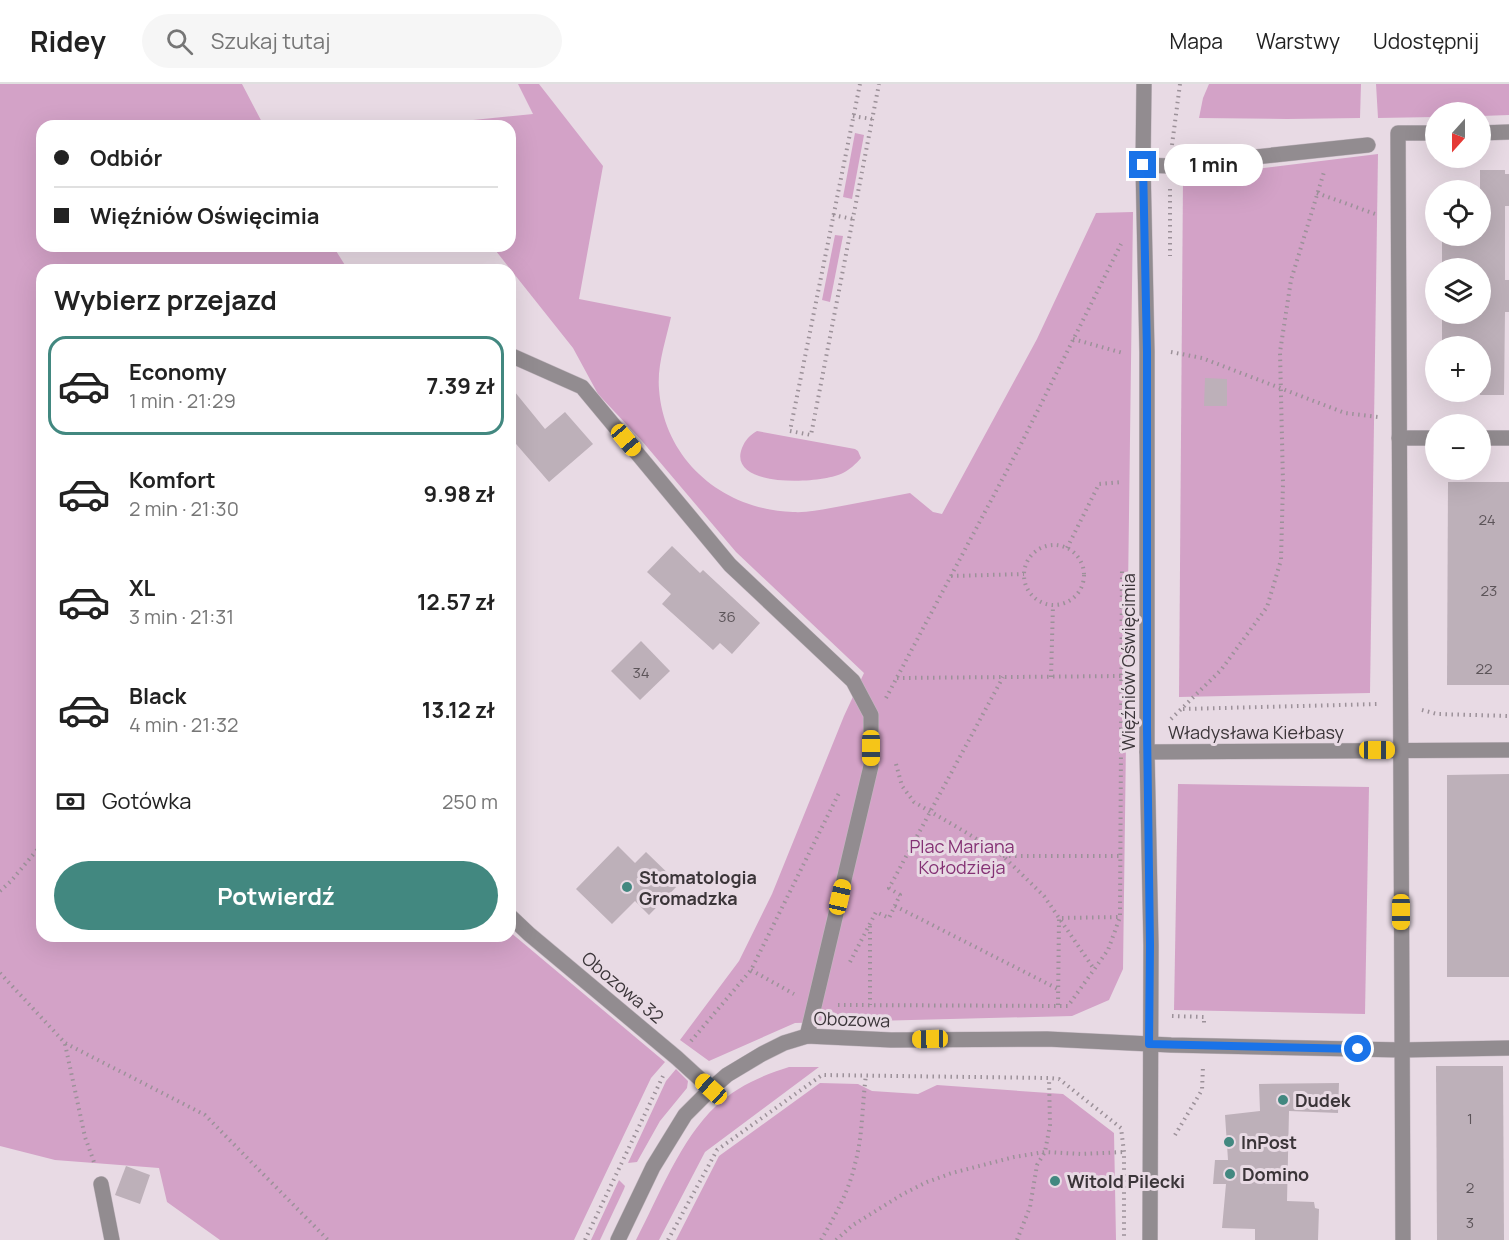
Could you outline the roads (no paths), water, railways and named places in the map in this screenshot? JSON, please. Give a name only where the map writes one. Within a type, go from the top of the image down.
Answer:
[{"type":"street","name":"Więźniów Oświęcimia","points":[[1144,84],[1150,1240]]},
{"type":"street","points":[[1491,132],[1509,132]]},
{"type":"street","points":[[1402,1240],[1398,133],[1425,133]]},
{"type":"street","points":[[1143,165],[1170,166],[1368,145]]},
{"type":"street","points":[[516,358],[582,387],[730,565],[853,681],[871,715],[871,766],[807,1036]]},
{"type":"street","points":[[1399,438],[1425,438]]},
{"type":"street","points":[[1491,438],[1509,438]]},
{"type":"street","name":"Władysława Kiełbasy","points":[[1148,752],[1509,750]]},
{"type":"street","name":"Obozowa 32","points":[[516,922],[711,1089]]},
{"type":"street","name":"Obozowa","points":[[618,1240],[653,1167],[685,1115],[728,1075],[784,1043],[807,1036],[891,1040],[1047,1039],[1203,1046],[1402,1050],[1509,1048]]},
{"type":"street","points":[[101,1184],[112,1240]]},
{"type":"place","name":"Stomatologia Gromadzka","points":[[627,887]]},
{"type":"place","name":"Dudek","points":[[1283,1100]]},
{"type":"place","name":"InPost","points":[[1229,1142]]},
{"type":"place","name":"Domino","points":[[1230,1174]]},
{"type":"place","name":"Witold Pilecki","points":[[1055,1181]]},
{"type":"park label","name":"Plac Mariana Kołodzieja","points":[[962,856]]}]
